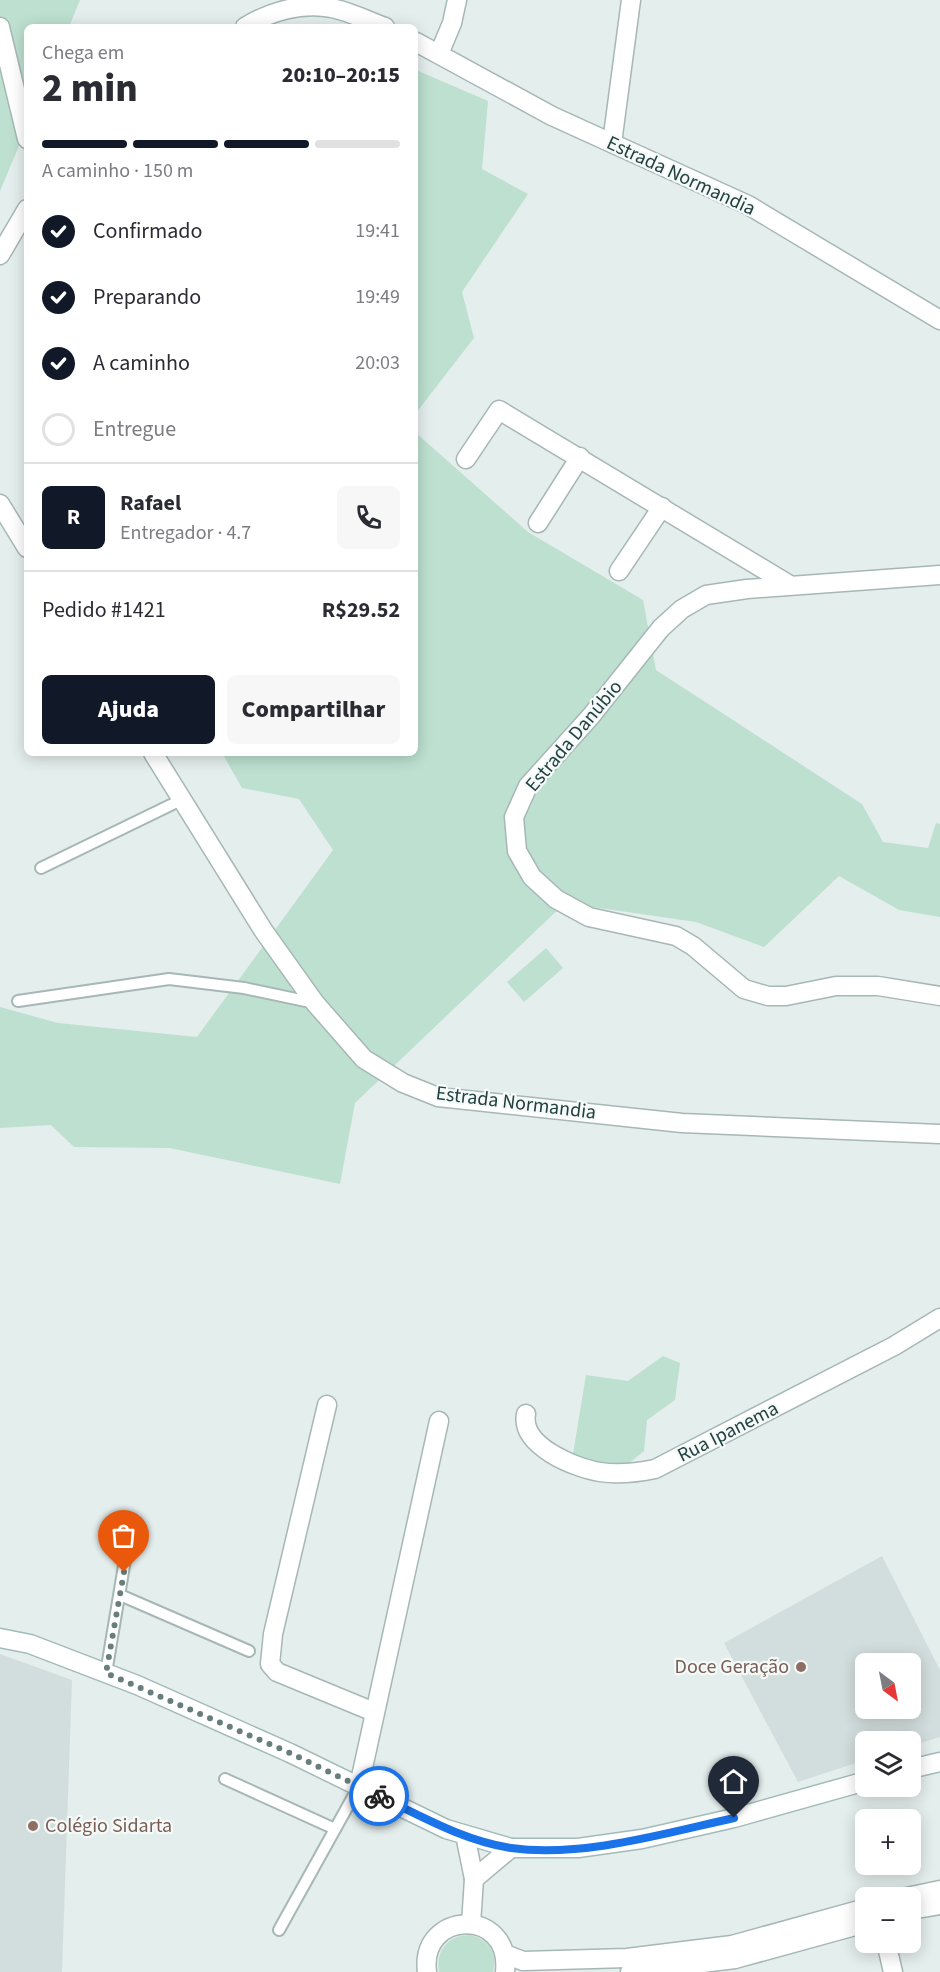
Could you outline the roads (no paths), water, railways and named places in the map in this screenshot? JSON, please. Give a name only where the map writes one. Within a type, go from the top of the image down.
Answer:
[{"type":"street","points":[[439,54],[452,23],[457,0]]},
{"type":"street","points":[[612,143],[631,0]]},
{"type":"street","points":[[249,24],[261,17],[294,8],[331,8],[376,24]]},
{"type":"street","points":[[0,27],[24,127]]},
{"type":"street","name":"Estrada Normandia","points":[[418,43],[552,116],[748,205],[940,320]]},
{"type":"street","points":[[0,255],[24,214]]},
{"type":"street","points":[[466,459],[499,410],[788,584]]},
{"type":"street","points":[[538,523],[580,457]]},
{"type":"street","points":[[0,504],[24,543]]},
{"type":"street","points":[[619,571],[662,507]]},
{"type":"street","name":"Estrada Danúbio","points":[[940,575],[788,584],[706,595],[682,609],[661,628],[591,716],[528,786],[514,817],[517,851],[531,877],[556,900],[572,910],[598,920],[676,936],[693,945],[744,989],[768,996],[786,996],[836,986],[878,986],[940,996]]},
{"type":"street","name":"Estrada Normandia","points":[[155,756],[263,930],[315,1003],[364,1059],[403,1083],[438,1097],[682,1123],[940,1134]]},
{"type":"street","name":"Rua Ipanema","points":[[526,1414],[525,1420],[534,1441],[579,1468],[631,1474],[655,1469],[873,1357],[940,1318]]},
{"type":"street","points":[[327,1405],[273,1634],[270,1664],[277,1672],[374,1712]]},
{"type":"street","points":[[359,1786],[439,1421]]},
{"type":"street","points":[[0,1638],[30,1644],[106,1673],[290,1753],[446,1829],[512,1848],[578,1848],[642,1839],[734,1818],[855,1784]]},
{"type":"street","points":[[921,1766],[940,1762]]},
{"type":"street","points":[[465,1835],[474,1879],[471,1924]]},
{"type":"street","points":[[474,1879],[512,1848]]},
{"type":"street","points":[[921,1894],[940,1890]]},
{"type":"street","points":[[921,1908],[940,1905]]},
{"type":"street","points":[[505,1954],[523,1961],[627,1958],[696,1962],[732,1945],[855,1911]]},
{"type":"street","points":[[427,1972],[428,1954],[436,1937],[452,1926],[471,1924],[480,1926],[496,1937],[505,1954],[505,1972]]},
{"type":"street","points":[[630,1972],[696,1962],[735,1959],[855,1926]]},
{"type":"street","points":[[889,1953],[893,1972]]},
{"type":"lane","points":[[41,868],[181,800]]},
{"type":"lane","points":[[18,1002],[169,979],[244,988],[315,1003]]},
{"type":"lane","points":[[106,1673],[128,1548]]},
{"type":"lane","points":[[120,1595],[249,1651]]},
{"type":"lane","points":[[225,1779],[335,1829]]},
{"type":"lane","points":[[279,1930],[359,1786]]},
{"type":"place","name":"Doce Geração","points":[[801,1667]]},
{"type":"place","name":"Colégio Sidarta","points":[[33,1826]]}]
